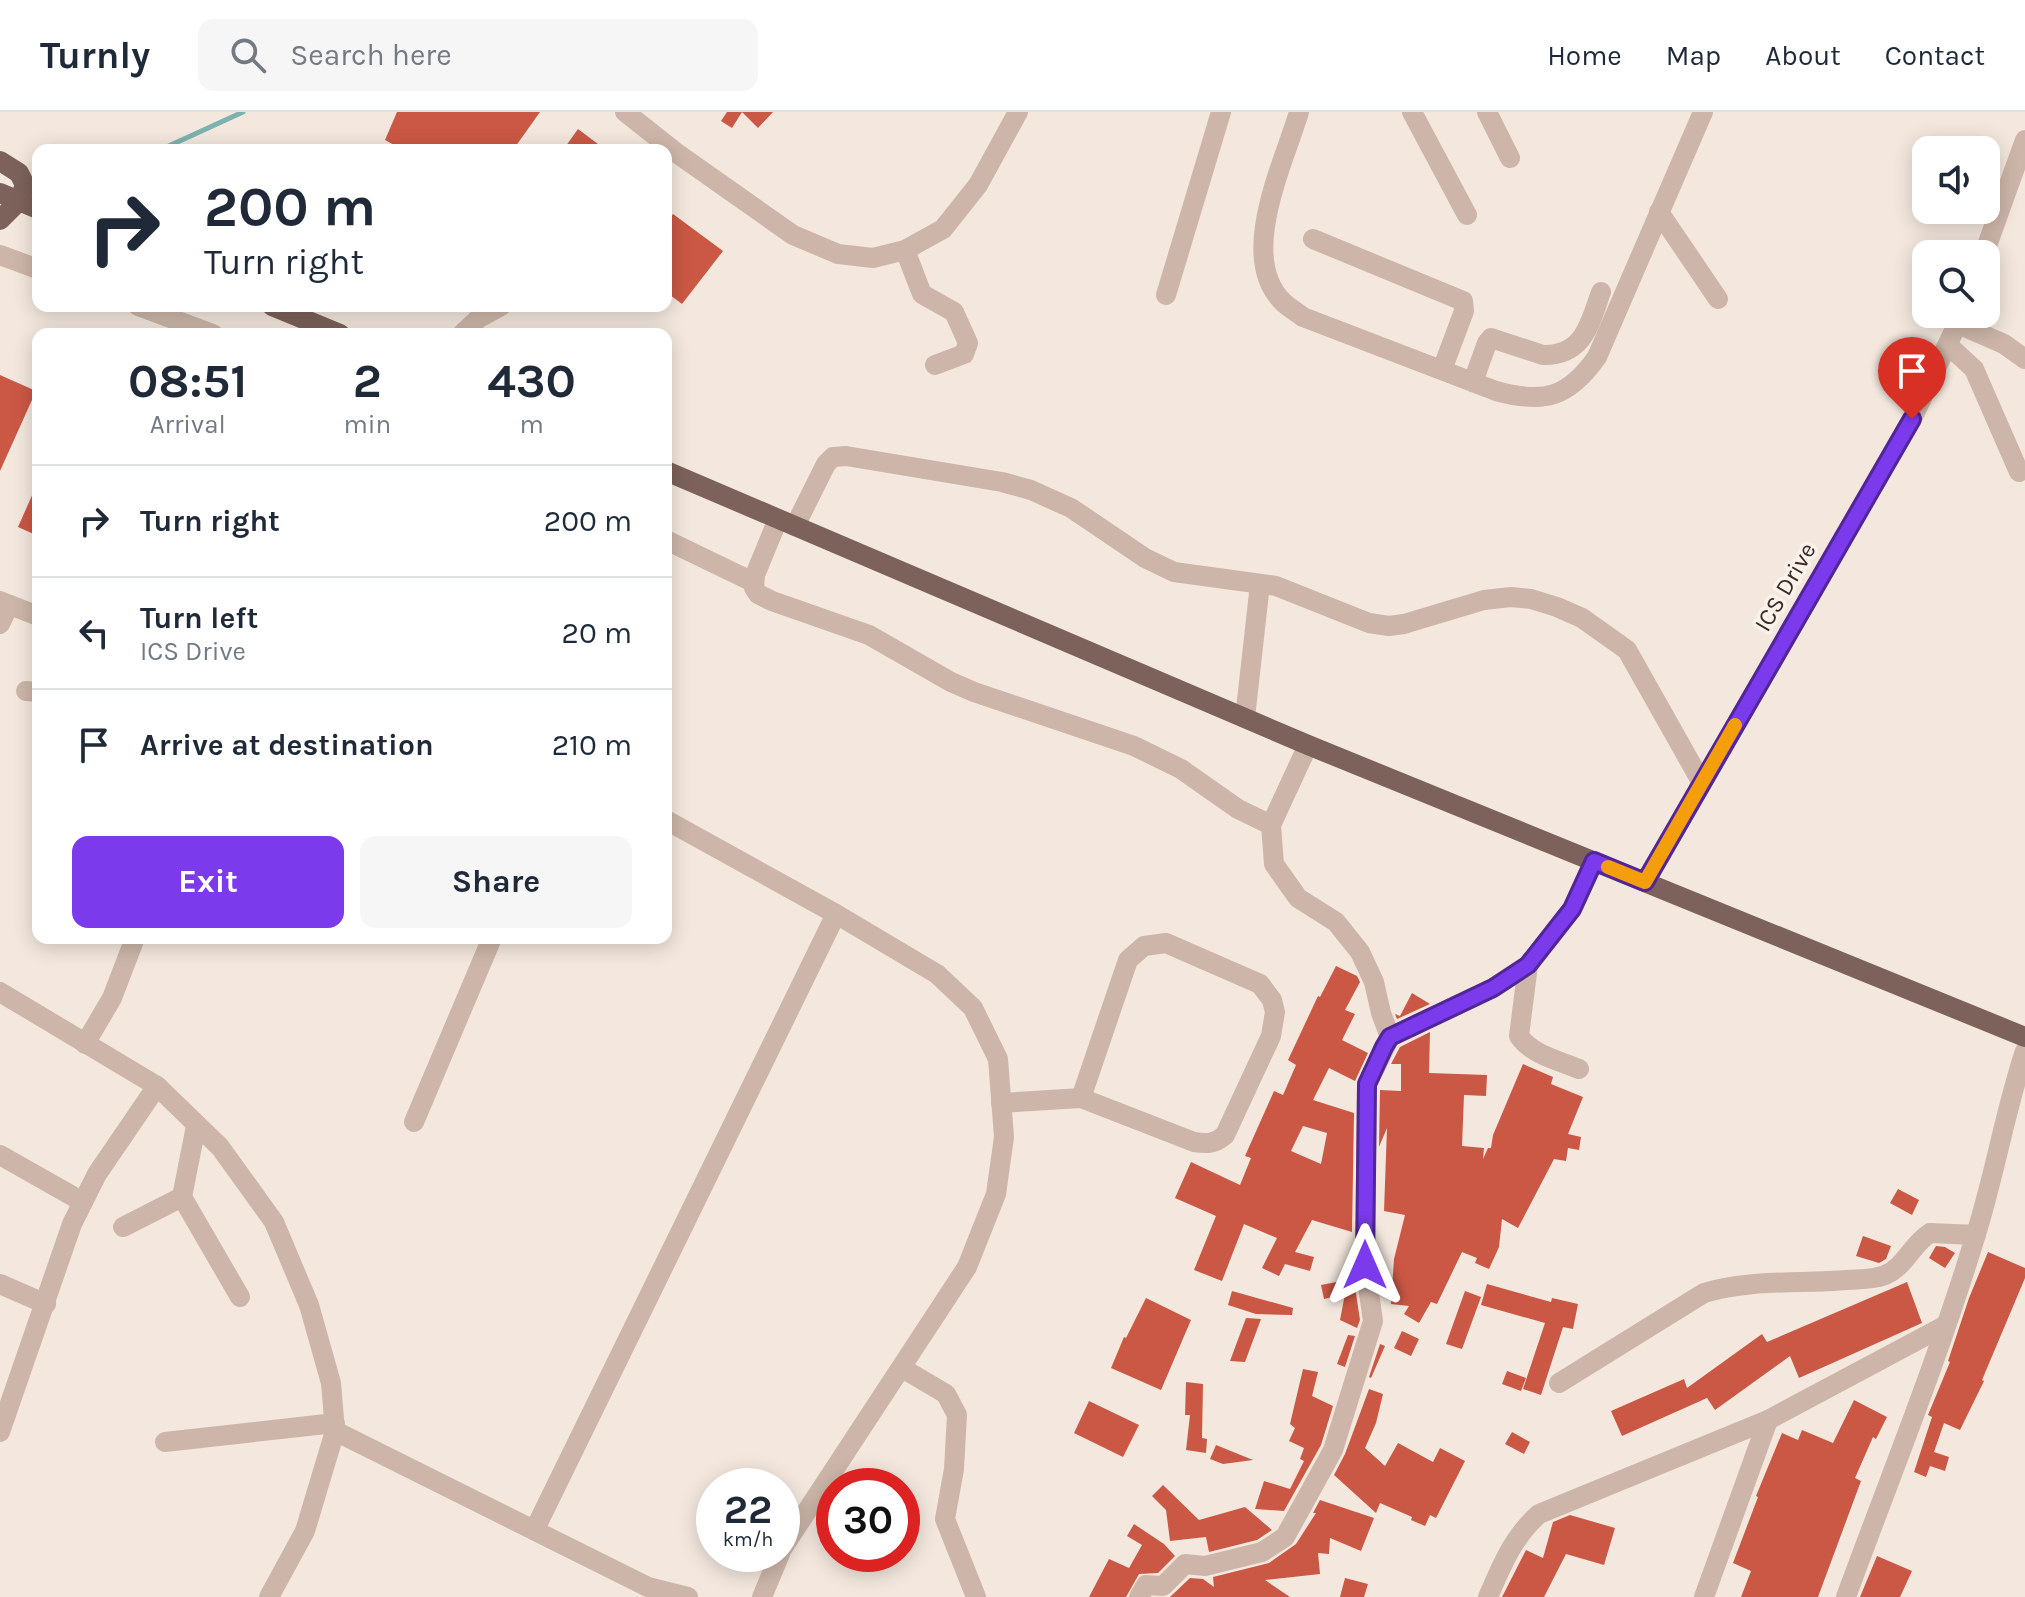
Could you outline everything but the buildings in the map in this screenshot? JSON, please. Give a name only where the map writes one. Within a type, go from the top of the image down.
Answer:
[{"type":"main road","points":[[0,161],[24,179],[25,185],[19,201],[0,220]]},
{"type":"main road","points":[[287,312],[325,328]]},
{"type":"main road","points":[[672,474],[1308,745],[2025,1037]]},
{"type":"street","points":[[625,112],[665,144]]},
{"type":"street","points":[[672,149],[793,235],[838,254],[873,258],[905,250],[943,229],[978,185],[1018,112]]},
{"type":"street","points":[[1166,295],[1221,112]]},
{"type":"street","points":[[1299,112],[1265,220],[1262,252],[1268,277],[1281,301],[1303,317],[1523,398],[1544,398],[1566,390],[1584,375],[1597,357],[1703,112]]},
{"type":"street","points":[[1412,112],[1467,215]]},
{"type":"street","points":[[1487,112],[1510,158]]},
{"type":"street","points":[[1989,240],[2025,140]]},
{"type":"street","points":[[1659,212],[1718,299]]},
{"type":"street","points":[[1313,239],[1463,301],[1464,311],[1442,370]]},
{"type":"street","points":[[905,250],[922,294],[954,312],[968,343],[964,354],[935,365]]},
{"type":"street","points":[[0,255],[32,267]]},
{"type":"street","points":[[1473,382],[1491,338],[1543,355],[1552,355],[1579,344],[1601,292]]},
{"type":"street","points":[[154,312],[197,328]]},
{"type":"street","points":[[468,328],[490,312]]},
{"type":"street","name":"ICS Drive","points":[[1645,882],[1912,419],[1956,328]]},
{"type":"street","points":[[1976,328],[2025,359]]},
{"type":"street","points":[[1948,345],[1974,369],[2019,472]]},
{"type":"street","points":[[1271,825],[1238,809],[1197,779],[1155,755],[974,692],[869,635],[764,598],[754,588],[753,582],[786,522],[826,464],[833,457],[846,456],[1002,482],[1031,490],[1071,508],[1145,558],[1174,572],[1295,592],[1369,623],[1389,626],[1484,600],[1511,597],[1531,599],[1582,618],[1627,650],[1702,783]]},
{"type":"street","points":[[672,543],[753,582]]},
{"type":"street","points":[[1245,718],[1260,584]]},
{"type":"street","points":[[0,624],[5,603],[32,614]]},
{"type":"street","points":[[1308,745],[1271,825],[1274,864],[1298,898],[1336,922],[1360,952],[1374,982],[1390,1037]]},
{"type":"street","points":[[672,823],[937,974],[973,1008],[998,1059],[1004,1137],[996,1194],[967,1267],[800,1521]]},
{"type":"street","points":[[1139,1597],[1146,1585],[1163,1586],[1185,1564],[1205,1566],[1262,1552],[1285,1537],[1333,1450],[1373,1321],[1365,1265],[1367,1084],[1390,1037],[1493,988],[1528,965],[1572,909],[1594,861]]},
{"type":"street","points":[[535,1529],[836,914]]},
{"type":"street","points":[[1001,1103],[1081,1098],[1194,1142],[1217,1142],[1225,1135],[1271,1036],[1275,1012],[1272,1000],[1260,984],[1166,943],[1144,946],[1128,960],[1081,1098]]},
{"type":"street","points":[[85,1044],[112,998],[133,944]]},
{"type":"street","points":[[414,1122],[489,944]]},
{"type":"street","points":[[1528,965],[1519,1036],[1525,1045],[1535,1051],[1579,1069]]},
{"type":"street","points":[[0,992],[157,1086],[220,1147],[274,1222],[309,1305],[331,1383],[335,1427],[305,1531],[269,1597]]},
{"type":"street","points":[[1846,1597],[1976,1235],[1997,1160],[2010,1096],[2025,1051]]},
{"type":"street","points":[[0,1432],[72,1224],[97,1174],[157,1086]]},
{"type":"street","points":[[196,1126],[182,1197],[240,1297]]},
{"type":"street","points":[[0,1155],[83,1202]]},
{"type":"street","points":[[123,1227],[182,1197]]},
{"type":"street","points":[[1559,1383],[1704,1293],[1725,1286],[1748,1284],[1877,1278],[1897,1268],[1930,1233],[1976,1235]]},
{"type":"street","points":[[0,1284],[46,1304]]},
{"type":"street","points":[[1488,1597],[1509,1548],[1539,1514],[1768,1420],[1946,1325]]},
{"type":"street","points":[[902,1368],[946,1394],[957,1415],[954,1469],[945,1519],[976,1597]]},
{"type":"street","points":[[1704,1597],[1768,1420]]},
{"type":"street","points":[[165,1442],[335,1427],[535,1529],[650,1592],[688,1597]]},
{"type":"street","points":[[762,1597],[773,1572]]},
{"type":"waterway","points":[[173,144],[243,112]]},
{"type":"slow traffic","points":[[1608,867],[1645,882],[1735,725]]},
{"type":"route","points":[[1365,1265],[1367,1084],[1390,1037],[1493,988],[1528,965],[1572,909],[1594,861],[1645,882],[1912,419]]}]
